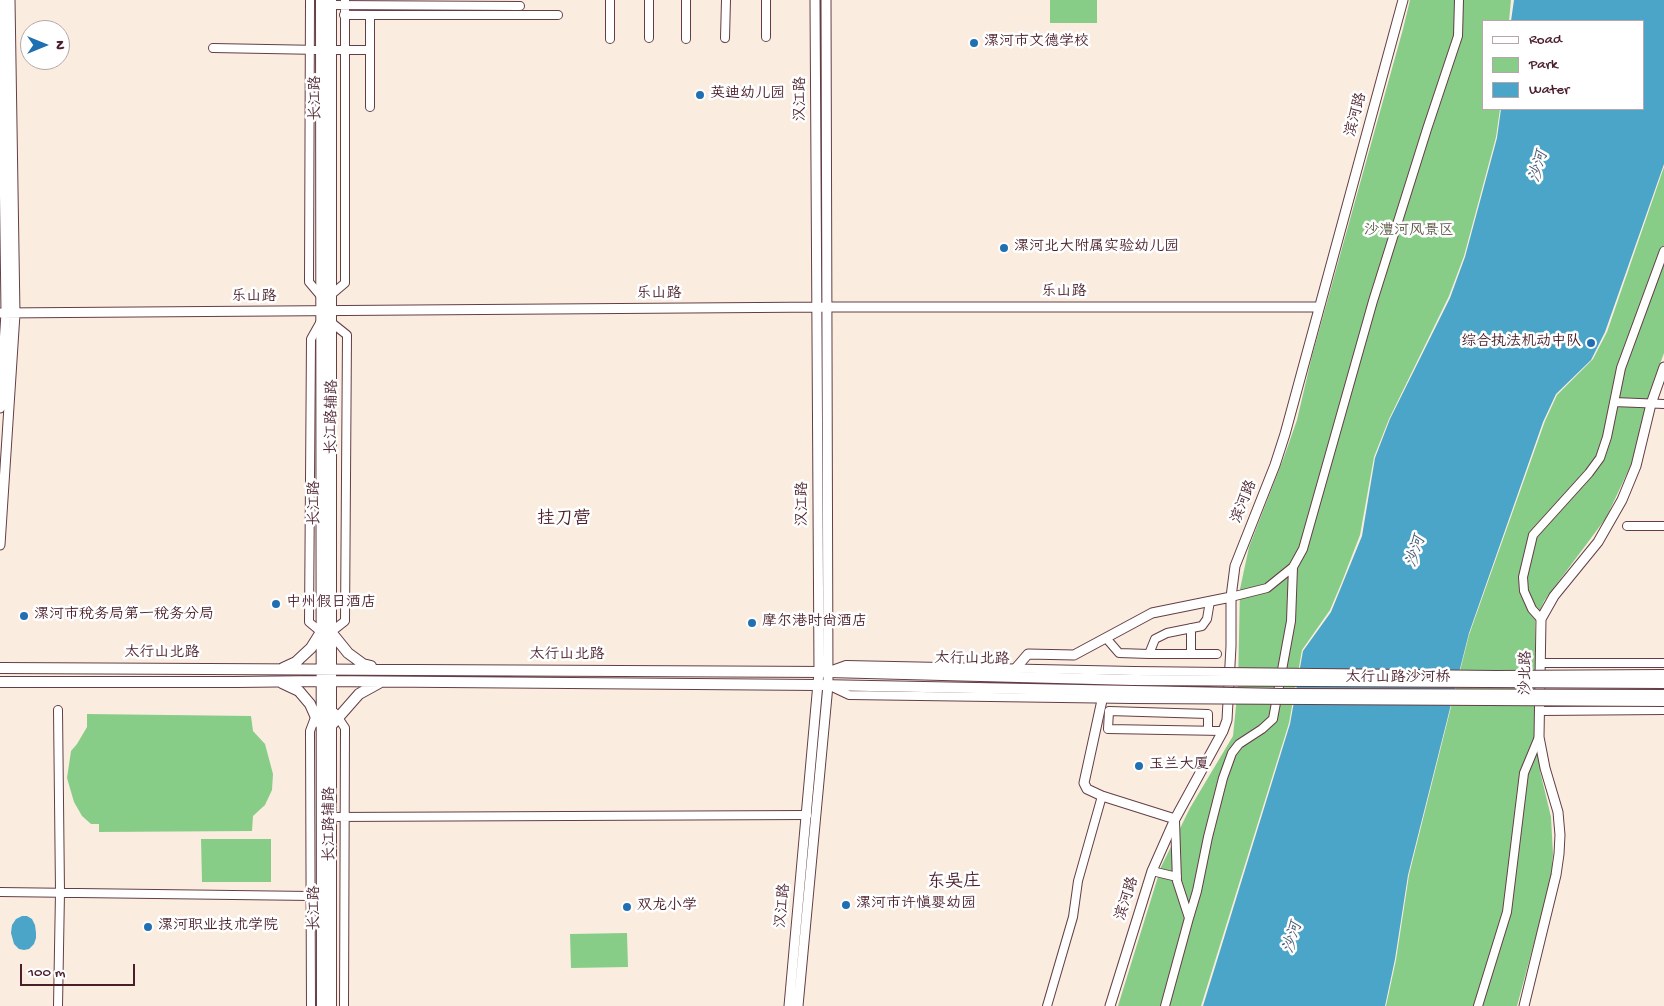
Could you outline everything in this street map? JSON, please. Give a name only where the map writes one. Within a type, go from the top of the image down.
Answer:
[{"type":"main road","name":"长江路","points":[[321,0],[326,50],[332,294],[326,670],[322,709],[331,817],[331,1006]]},
{"type":"main road","name":"长江路","points":[[326,632],[320,295],[326,50],[331,2]]},
{"type":"main road","points":[[279,670],[296,662],[326,632],[362,664],[382,669]]},
{"type":"main road","name":"太行山北路","points":[[0,668],[1134,675]]},
{"type":"main road","name":"太行山路沙河桥","points":[[1134,675],[1664,683]]},
{"type":"main road","name":"太行山北路","points":[[0,682],[325,681],[823,685],[1132,695]]},
{"type":"main road","points":[[278,682],[299,691],[310,704],[322,709],[325,727],[339,717],[358,694],[380,682]]},
{"type":"main road","name":"太行山路沙河桥","points":[[1132,695],[1664,695]]},
{"type":"main road","name":"长江路","points":[[322,1006],[325,727]]},
{"type":"street","points":[[0,408],[7,313],[2,181],[2,0]]},
{"type":"street","points":[[0,545],[7,313],[10,0]]},
{"type":"street","points":[[310,0],[309,282],[320,295]]},
{"type":"street","points":[[610,0],[610,39]]},
{"type":"street","points":[[649,0],[649,38]]},
{"type":"street","points":[[686,0],[686,40]]},
{"type":"street","points":[[726,0],[726,38]]},
{"type":"street","points":[[766,0],[766,37]]},
{"type":"street","name":"汉江路","points":[[798,1006],[824,672],[822,307],[816,0]]},
{"type":"street","name":"汉江路","points":[[822,307],[826,0]]},
{"type":"street","name":"滨河路","points":[[1110,1006],[1152,871],[1175,819],[1223,731],[1227,720],[1229,705],[1231,597],[1235,566],[1275,465],[1285,434],[1403,0]]},
{"type":"street","points":[[1012,673],[1028,654],[1074,655],[1152,613],[1266,588],[1293,567],[1303,549],[1373,301],[1458,36],[1459,0]]},
{"type":"street","points":[[331,2],[520,6]]},
{"type":"street","points":[[332,294],[345,283],[345,2]]},
{"type":"street","points":[[370,14],[370,107]]},
{"type":"street","points":[[344,15],[558,14]]},
{"type":"street","points":[[213,48],[370,50]]},
{"type":"street","points":[[1541,619],[1532,608],[1524,591],[1523,577],[1533,535],[1590,473],[1600,458],[1607,437],[1621,368],[1664,251]]},
{"type":"street","name":"乐山路","points":[[7,313],[822,307],[1319,307]]},
{"type":"street","name":"长江路辅路","points":[[326,632],[345,621],[347,335],[332,323]]},
{"type":"street","name":"沙北路","points":[[1524,1006],[1556,875],[1560,835],[1558,812],[1545,768],[1539,737],[1541,619],[1554,596],[1598,542],[1622,500],[1636,466],[1651,404],[1664,367]]},
{"type":"street","points":[[1614,402],[1664,404]]},
{"type":"street","points":[[1627,526],[1664,526]]},
{"type":"street","points":[[1165,1006],[1197,891],[1223,778],[1232,753],[1239,744],[1262,729],[1273,719],[1291,621],[1293,567]]},
{"type":"street","points":[[1149,654],[1155,639],[1166,633],[1202,626],[1207,620],[1210,601]]},
{"type":"street","points":[[1191,628],[1191,654]]},
{"type":"street","points":[[1106,638],[1119,653],[1217,654]]},
{"type":"street","points":[[1541,664],[1664,663]]},
{"type":"street","points":[[1134,675],[1664,674]]},
{"type":"street","name":"汉江路","points":[[788,1006],[807,815],[823,685]]},
{"type":"street","points":[[1103,695],[1084,783],[1087,789],[1102,796],[1175,819],[1177,877],[1190,918]]},
{"type":"street","points":[[1132,695],[1664,702]]},
{"type":"street","name":"长江路辅路","points":[[311,1006],[310,731],[322,709],[339,717],[345,728],[344,1006]]},
{"type":"street","points":[[58,710],[60,892],[58,1006]]},
{"type":"street","points":[[1540,711],[1664,710]]},
{"type":"street","points":[[1208,730],[1208,714],[1109,712],[1108,730],[1223,731]]},
{"type":"street","points":[[1478,1006],[1507,912],[1524,773],[1539,737]]},
{"type":"street","points":[[1047,1006],[1073,917],[1078,882],[1102,796]]},
{"type":"street","points":[[331,817],[807,815]]},
{"type":"street","points":[[1152,871],[1177,877]]},
{"type":"street","points":[[0,892],[311,896]]},
{"type":"green space","points":[[1050,0],[1097,0],[1097,23],[1050,23]]},
{"type":"green space","name":"沙澧河风景区","points":[[1410,0],[1511,0],[1509,20],[1482,20],[1482,110],[1500,110],[1496,137],[1464,256],[1449,296],[1389,419],[1374,457],[1360,535],[1341,584],[1330,610],[1302,650],[1289,723],[1201,1006],[1118,1006],[1161,867],[1190,808],[1233,736],[1238,686],[1240,589],[1249,547],[1297,420],[1312,356]]},
{"type":"green space","points":[[1664,167],[1664,353],[1652,386],[1631,465],[1606,518],[1544,601],[1535,621],[1535,688],[1540,771],[1551,817],[1553,854],[1551,880],[1517,1006],[1386,1006],[1396,960],[1409,875],[1469,635],[1545,421],[1557,395],[1593,359],[1607,332]]},
{"type":"green space","points":[[87,714],[251,716],[253,731],[265,744],[273,774],[272,790],[265,805],[253,816],[252,831],[99,832],[99,824],[91,824],[82,816],[74,802],[67,778],[71,751],[87,727]]},
{"type":"green space","points":[[201,839],[271,839],[271,882],[202,882]]},
{"type":"green space","points":[[627,933],[628,967],[571,968],[570,934]]},
{"type":"water","name":"沙河","points":[[1514,0],[1664,0],[1664,164],[1605,332],[1591,360],[1556,394],[1543,422],[1469,633],[1408,875],[1395,959],[1385,1006],[1203,1006],[1290,724],[1303,651],[1331,612],[1362,536],[1375,458],[1390,419],[1450,298],[1465,257],[1497,138],[1501,110],[1644,110],[1644,20],[1511,20]]},
{"type":"water","points":[[22,916],[32,919],[36,933],[34,944],[29,949],[24,950],[19,949],[14,944],[11,933],[12,925],[16,919]]},
{"type":"place","name":"漯河市文德学校","points":[[974,43]]},
{"type":"place","name":"英迪幼儿园","points":[[700,95]]},
{"type":"place","name":"漯河北大附属实验幼儿园","points":[[1004,248]]},
{"type":"place","name":"综合执法机动中队","points":[[1591,343]]},
{"type":"place","name":"中州假日酒店","points":[[276,604]]},
{"type":"place","name":"漯河市税务局第一税务分局","points":[[24,616]]},
{"type":"place","name":"摩尔港时尚酒店","points":[[752,623]]},
{"type":"place","name":"玉兰大厦","points":[[1139,766]]},
{"type":"place","name":"漯河市许慎婴幼园","points":[[846,905]]},
{"type":"place","name":"双龙小学","points":[[627,907]]},
{"type":"place","name":"漯河职业技术学院","points":[[148,927]]},
{"type":"district","name":"挂刀营","points":[[564,520]]},
{"type":"district","name":"东吴庄","points":[[954,883]]}]
